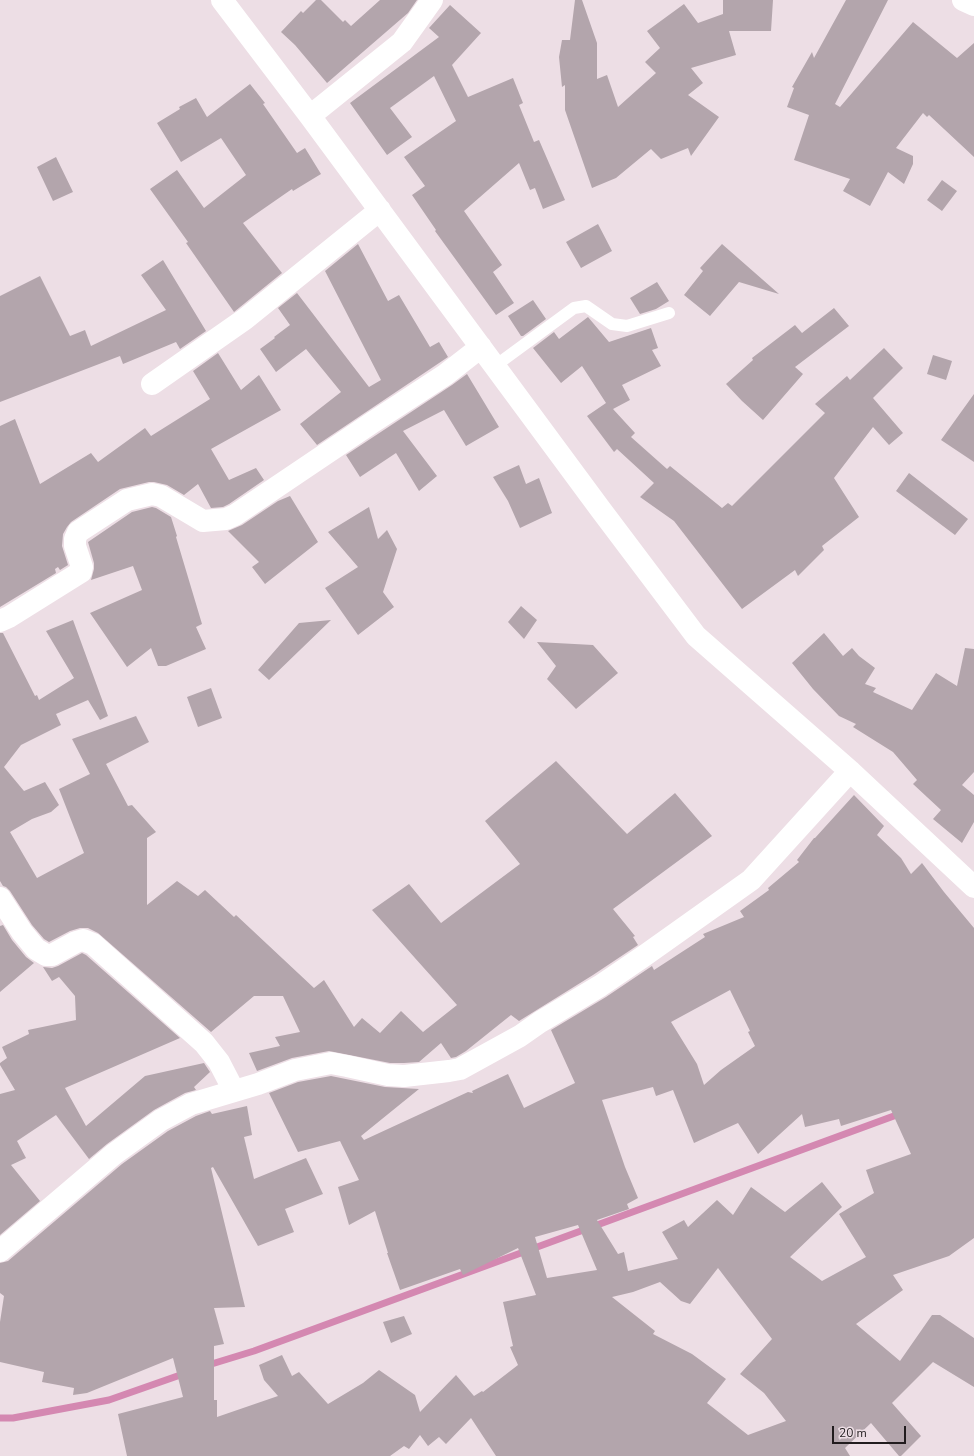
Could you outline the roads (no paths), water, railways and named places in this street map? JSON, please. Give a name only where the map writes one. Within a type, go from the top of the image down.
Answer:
[{"type":"street","points":[[222,0],[310,116],[494,366],[696,636],[850,771],[974,887]]},
{"type":"street","points":[[310,116],[402,42],[432,0]]},
{"type":"street","points":[[963,0],[974,5]]},
{"type":"street","points":[[152,384],[245,319],[380,210]]},
{"type":"street","points":[[0,620],[9,617],[82,572],[82,567],[75,546],[75,539],[78,532],[127,500],[152,494],[161,496],[174,506],[203,522],[226,519],[235,515],[445,375],[481,347]]},
{"type":"street","points":[[0,1251],[114,1154],[160,1120],[191,1104],[258,1084],[295,1070],[331,1064],[388,1075],[404,1076],[460,1069],[520,1036],[540,1022],[600,986],[751,880],[850,771]]},
{"type":"street","points":[[0,898],[22,932],[36,949],[46,955],[52,956],[76,942],[83,940],[93,944],[204,1043],[219,1062],[234,1091]]},
{"type":"lane","points":[[494,366],[574,308],[586,306],[612,324],[627,326],[669,313]]},
{"type":"waterway","points":[[205,1366],[254,1351],[902,1113]]},
{"type":"waterway","points":[[0,1418],[13,1418],[109,1400],[186,1373]]}]
